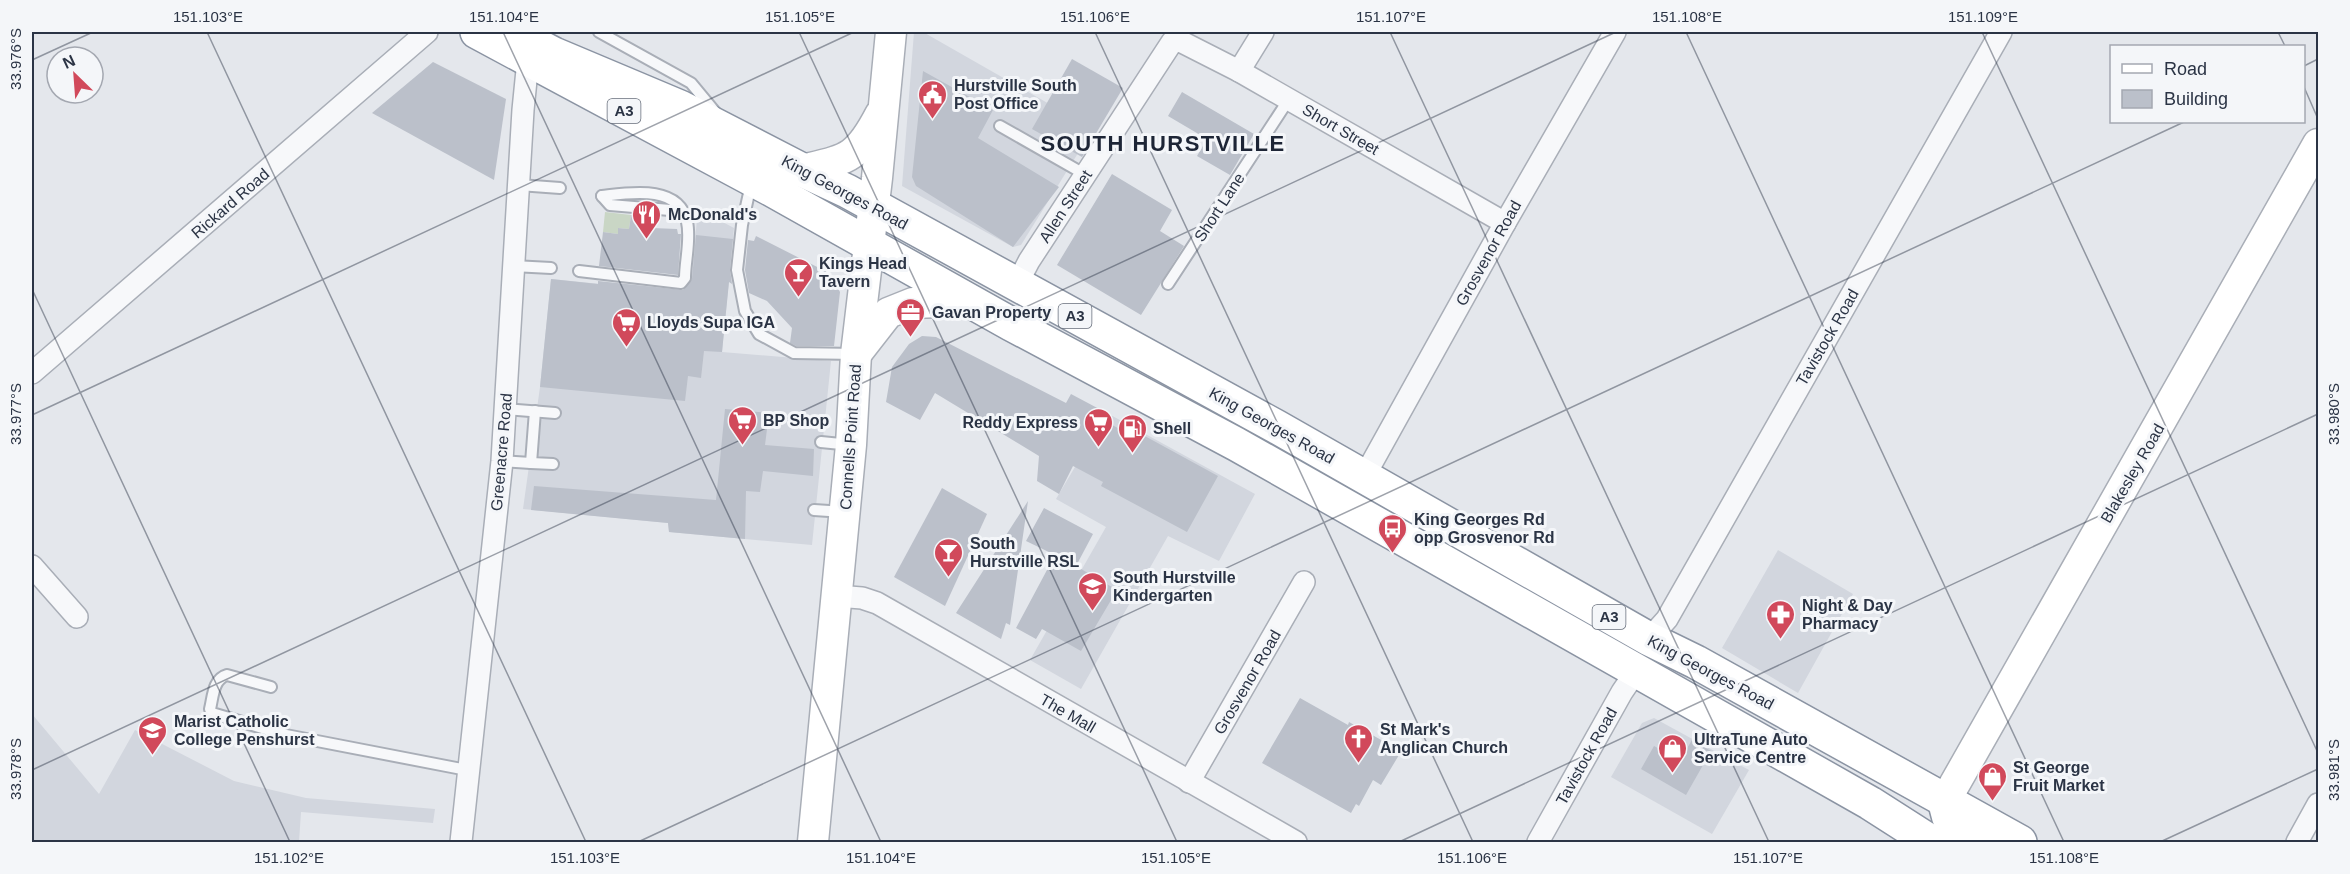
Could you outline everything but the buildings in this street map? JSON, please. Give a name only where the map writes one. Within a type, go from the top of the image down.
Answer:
[{"type":"highway","name":"King Georges Road","points":[[477,32],[752,180],[967,301],[1236,444],[1870,803],[1931,843]]},
{"type":"highway","name":"King Georges Road","points":[[512,32],[554,54],[680,106],[873,205],[1277,427],[1649,639],[1696,662],[2020,843]]},
{"type":"highway","points":[[1870,803],[1923,809],[1945,801],[1947,816],[1957,834],[1971,843]]},
{"type":"street","name":"Rickard Road","points":[[32,373],[427,32]]},
{"type":"street","name":"Connells Point Road","points":[[813,843],[851,445],[856,354],[878,178],[891,32]]},
{"type":"street","points":[[1239,71],[1263,32]]},
{"type":"street","name":"Grosvenor Road","points":[[1364,477],[1505,223],[1615,32]]},
{"type":"street","name":"Tavistock Road","points":[[1649,639],[1667,619],[2001,32]]},
{"type":"street","name":"Short Street","points":[[1176,39],[1239,71],[1505,223]]},
{"type":"street","name":"Allen Street","points":[[1017,284],[1029,261],[1176,39]]},
{"type":"street","name":"Greenacre Road","points":[[461,843],[467,770],[502,461],[528,60]]},
{"type":"street","points":[[802,170],[846,159],[867,140],[883,110]]},
{"type":"street","name":"Blakesley Road","points":[[1945,801],[2319,144]]},
{"type":"street","points":[[856,354],[888,314],[913,303],[967,301]]},
{"type":"street","points":[[32,566],[77,617]]},
{"type":"street","name":"Grosvenor Road","points":[[1189,782],[1304,582]]},
{"type":"street","name":"The Mall","points":[[836,596],[861,598],[877,603],[1296,843]]},
{"type":"street","name":"Tavistock Road","points":[[1538,843],[1622,692],[1637,670]]},
{"type":"street","points":[[2297,843],[2319,804]]},
{"type":"lane","points":[[599,32],[691,83],[733,134]]},
{"type":"lane","name":"Short Lane","points":[[1168,284],[1289,99]]},
{"type":"lane","points":[[1000,126],[1086,175]]},
{"type":"lane","points":[[752,180],[742,225],[737,270],[745,311],[759,334],[794,353],[856,354]]},
{"type":"lane","points":[[519,185],[560,188]]},
{"type":"lane","points":[[579,271],[681,283],[685,278],[688,224],[682,211],[673,201],[654,193],[637,192],[602,196],[610,205],[682,211]]},
{"type":"lane","points":[[513,266],[550,268]]},
{"type":"lane","points":[[506,409],[555,413]]},
{"type":"lane","points":[[531,463],[535,411]]},
{"type":"lane","points":[[821,442],[851,445]]},
{"type":"lane","points":[[502,461],[553,464]]},
{"type":"lane","points":[[814,510],[844,512]]},
{"type":"lane","points":[[271,687],[227,675],[222,676],[218,680],[210,709],[216,716],[286,735],[467,770]]},
{"type":"shaded area","points":[[914,32],[923,32],[1093,129],[1021,245],[1013,247],[902,186]]},
{"type":"shaded area","points":[[698,209],[734,228],[722,352],[831,361],[812,545],[669,532],[668,523],[523,509],[540,387],[551,279],[690,293]]},
{"type":"shaded area","points":[[1107,413],[1255,494],[1219,561],[1168,536],[1081,689],[1030,660],[1106,527],[1056,499]]},
{"type":"shaded area","points":[[1778,550],[1853,594],[1798,693],[1722,648]]},
{"type":"shaded area","name":"Marist Catholic College Penshurst","points":[[32,714],[99,794],[135,730],[234,781],[306,798],[435,809],[433,823],[301,812],[299,842],[32,842]]},
{"type":"shaded area","points":[[1654,718],[1749,770],[1712,834],[1611,777],[1642,723]]},
{"type":"green space","points":[[605,212],[631,215],[629,229],[618,228],[618,234],[603,232]]},
{"type":"place","name":"Hurstville South Post Office","points":[[933,120]]},
{"type":"place","name":"McDonald's","points":[[647,240]]},
{"type":"place","name":"Kings Head Tavern","points":[[798,298]]},
{"type":"place","name":"Gavan Property","points":[[911,338]]},
{"type":"place","name":"Lloyds Supa IGA","points":[[626,348]]},
{"type":"place","name":"BP Shop","points":[[742,446]]},
{"type":"place","name":"Reddy Express","points":[[1099,448]]},
{"type":"place","name":"Shell","points":[[1132,454]]},
{"type":"place","name":"King Georges Rd opp Grosvenor Rd","points":[[1393,554]]},
{"type":"place","name":"South Hurstville RSL","points":[[949,578]]},
{"type":"place","name":"South Hurstville Kindergarten","points":[[1092,612]]},
{"type":"place","name":"Night & Day Pharmacy","points":[[1781,640]]},
{"type":"place","name":"Marist Catholic College Penshurst","points":[[153,756]]},
{"type":"place","name":"St Mark's Anglican Church","points":[[1359,764]]},
{"type":"place","name":"UltraTune Auto Service Centre","points":[[1673,774]]},
{"type":"place","name":"St George Fruit Market","points":[[1992,802]]},
{"type":"district","name":"SOUTH HURSTVILLE","points":[[1163,143]]}]
